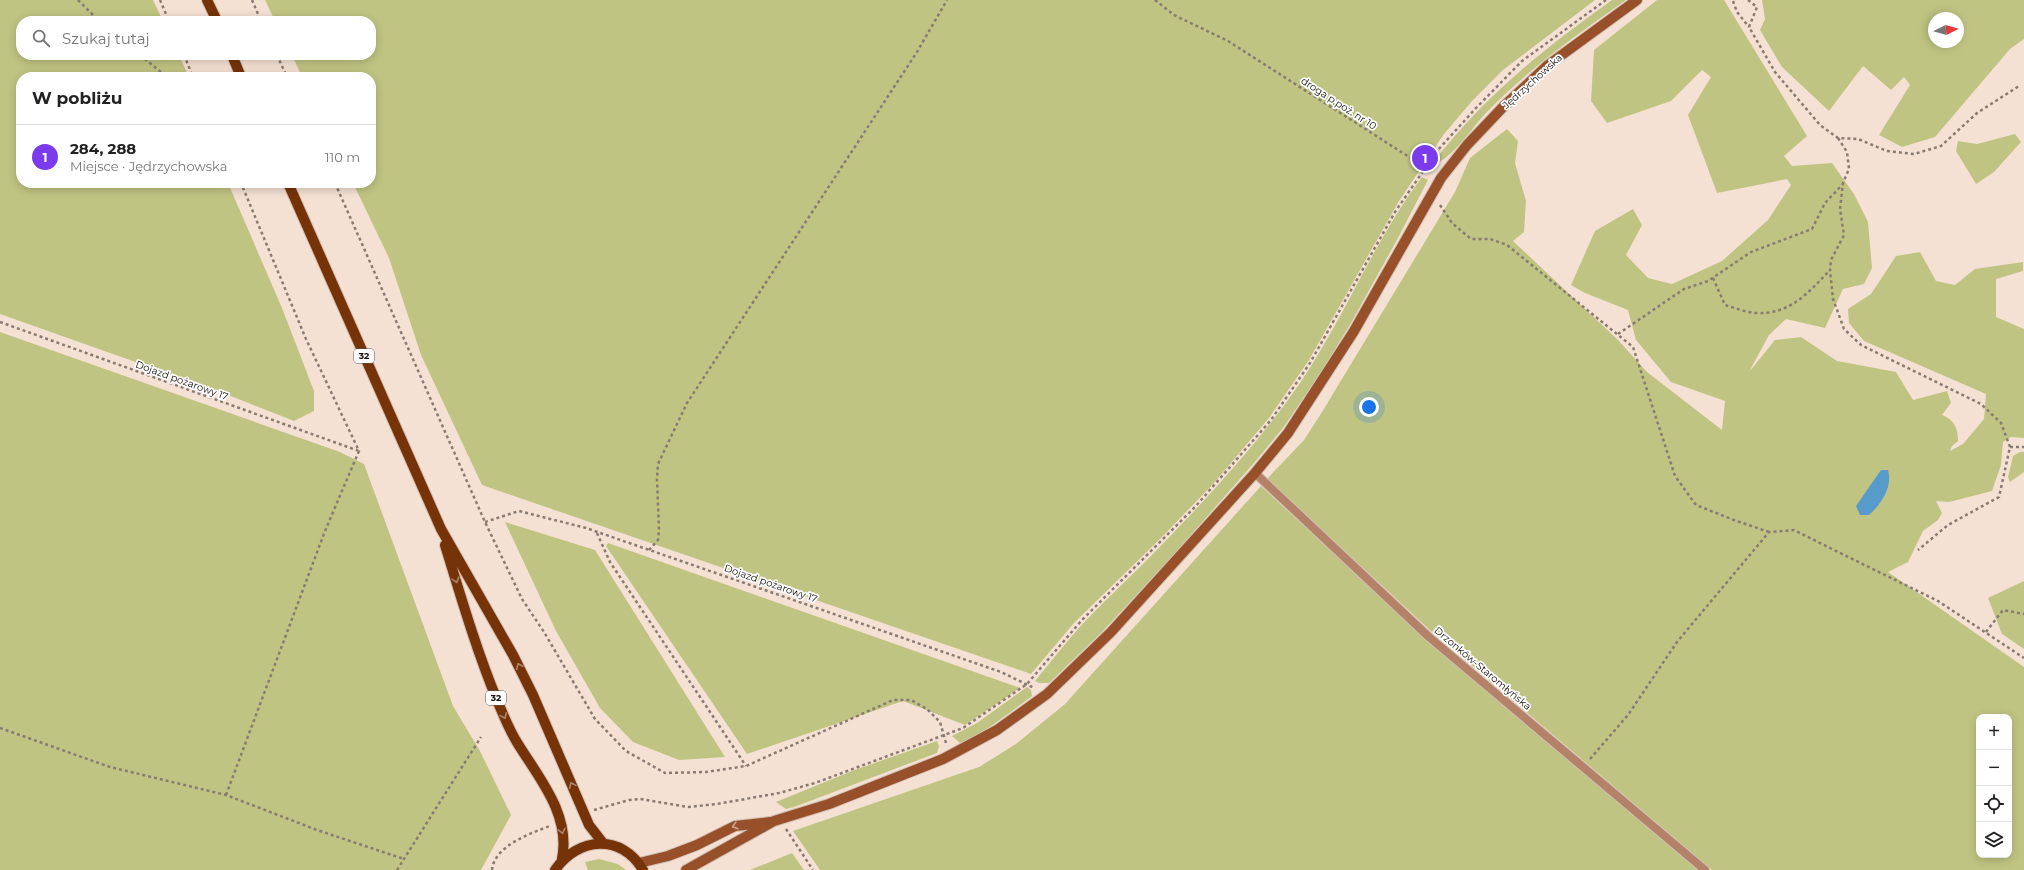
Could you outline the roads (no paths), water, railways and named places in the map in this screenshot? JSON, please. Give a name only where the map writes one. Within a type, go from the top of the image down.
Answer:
[{"type":"main road","points":[[207,0],[215,16]]},
{"type":"main road","name":"Jędrzychowska","points":[[777,820],[829,804],[949,756],[997,730],[1047,694],[1111,632],[1255,473],[1288,433],[1354,331],[1441,178],[1483,128],[1548,65],[1637,0]]},
{"type":"main road","points":[[234,60],[239,72]]},
{"type":"main road","name":"32","points":[[290,188],[441,529],[513,655],[533,695],[596,836],[603,843]]},
{"type":"main road","name":"32","points":[[441,529],[468,622],[497,700],[517,743],[545,784],[554,802],[564,844],[562,859]]},
{"type":"main road","points":[[641,866],[697,845],[735,826],[777,820]]},
{"type":"main road","points":[[686,870],[777,820]]},
{"type":"main road","name":"32","points":[[555,870],[562,859],[580,847],[603,843],[617,846],[629,853],[641,866]]},
{"type":"lane","name":"Drzonków-Staromłyńska","points":[[1255,473],[1429,637],[1706,870]]},
{"type":"water","points":[[1881,470],[1888,470],[1889,476],[1889,483],[1885,495],[1878,506],[1869,515],[1860,515],[1856,506]]},
{"type":"place","name":"284, 288","points":[[1425,158]]}]
